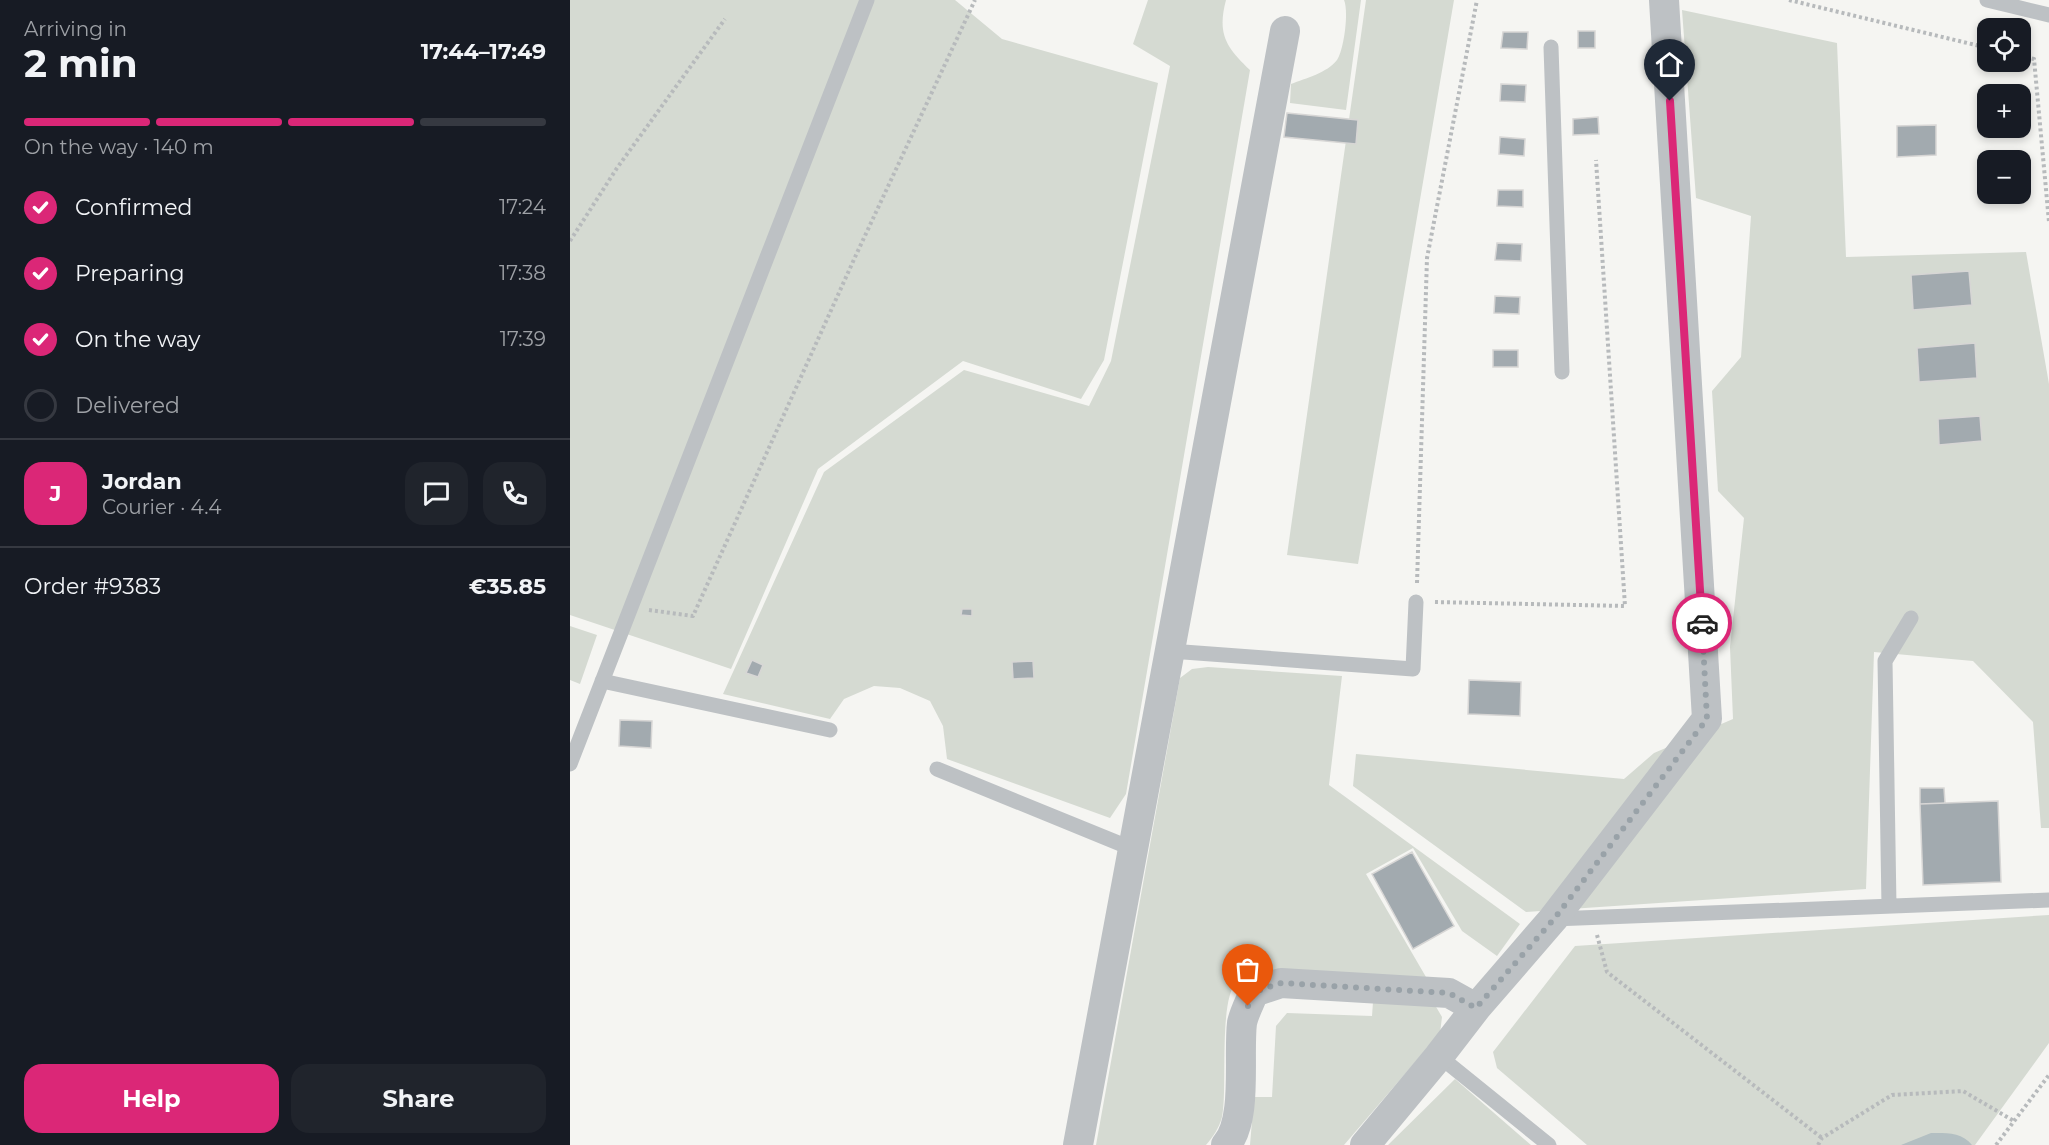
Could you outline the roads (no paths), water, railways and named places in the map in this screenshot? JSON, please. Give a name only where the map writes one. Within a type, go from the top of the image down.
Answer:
[{"type":"street","points":[[1365,1145],[1476,1008],[1554,919],[1707,719],[1664,0]]},
{"type":"street","points":[[1078,1145],[1285,31]]},
{"type":"street","points":[[1226,1145],[1231,1139],[1238,1119],[1242,1020],[1254,992],[1281,983],[1449,993],[1476,1008]]},
{"type":"lane","points":[[570,764],[867,0]]},
{"type":"lane","points":[[1986,0],[2049,15]]},
{"type":"lane","points":[[1551,47],[1562,372]]},
{"type":"lane","points":[[1170,651],[1413,669],[1416,602]]},
{"type":"lane","points":[[1889,906],[1885,661],[1911,618]]},
{"type":"lane","points":[[602,681],[830,730]]},
{"type":"lane","points":[[937,769],[1133,849]]},
{"type":"lane","points":[[1554,919],[2049,900]]},
{"type":"lane","points":[[1439,1056],[1549,1145]]}]
